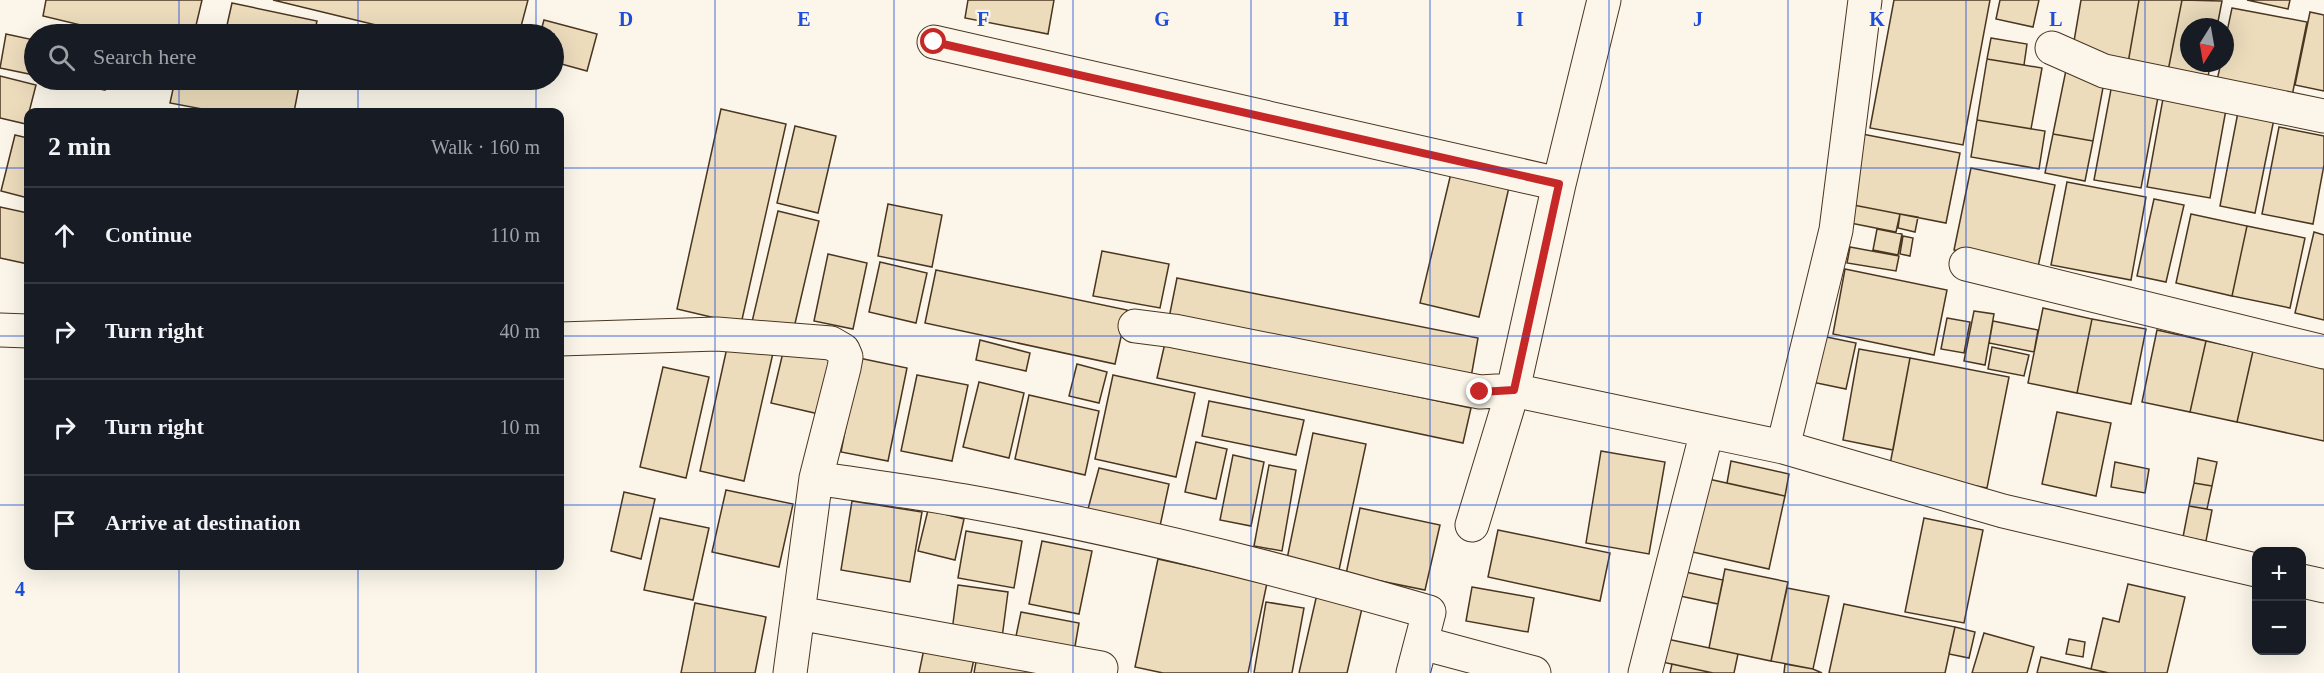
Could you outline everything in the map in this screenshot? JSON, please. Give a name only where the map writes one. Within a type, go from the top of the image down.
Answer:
[{"type":"street","points":[[1472,525],[1514,390],[1559,184],[1604,0]]},
{"type":"street","points":[[1783,447],[1836,230],[1864,0]]},
{"type":"street","points":[[934,42],[1559,184]]},
{"type":"street","points":[[2052,48],[2104,71],[2324,116]]},
{"type":"street","points":[[1966,264],[2324,352]]},
{"type":"street","points":[[1135,326],[1196,335],[1480,392],[1514,390],[1783,447],[2003,511],[2252,569]]},
{"type":"street","points":[[0,330],[24,331]]},
{"type":"street","points":[[564,339],[717,334],[831,343],[843,350],[846,357],[816,478],[790,673]]},
{"type":"street","points":[[1645,673],[1707,431]]},
{"type":"street","points":[[816,478],[963,500],[1114,531],[1350,589],[1429,612],[1417,658],[1534,673]]},
{"type":"street","points":[[798,613],[1101,668]]},
{"type":"building","points":[[46,0],[202,0],[196,24],[76,24],[43,16]]},
{"type":"building","points":[[273,0],[528,0],[522,24],[372,24]]},
{"type":"building","points":[[968,0],[1054,0],[1048,34],[965,18]]},
{"type":"building","points":[[1894,0],[1990,0],[1963,145],[1870,128]]},
{"type":"building","points":[[2000,0],[2039,0],[2033,27],[1996,19]]},
{"type":"building","points":[[2081,0],[2139,0],[2128,63],[2072,53]]},
{"type":"building","points":[[2139,0],[2182,0],[2168,71],[2128,63]]},
{"type":"building","points":[[2182,0],[2222,1],[2219,18],[2180,18],[2180,72],[2209,72],[2208,78],[2168,71]]},
{"type":"building","points":[[2247,0],[2290,0],[2288,9]]},
{"type":"building","points":[[232,3],[317,21],[316,24],[227,24]]},
{"type":"building","points":[[2232,8],[2307,22],[2292,96],[2217,80],[2219,72],[2234,72],[2234,18],[2230,18]]},
{"type":"building","points":[[2310,12],[2324,15],[2324,91],[2295,85]]},
{"type":"building","points":[[544,20],[559,24],[543,24]]},
{"type":"building","points":[[564,25],[597,34],[587,71],[564,65]]},
{"type":"building","points":[[6,34],[24,38],[24,73],[0,68]]},
{"type":"building","points":[[1991,38],[2027,44],[2024,65],[1987,59]]},
{"type":"building","points":[[1987,59],[2042,68],[2031,129],[1977,120]]},
{"type":"building","points":[[2066,70],[2105,77],[2093,141],[2053,134]]},
{"type":"building","points":[[0,76],[24,82],[24,90],[35,90],[30,108],[24,108],[24,124],[0,118]]},
{"type":"building","points":[[2112,84],[2159,92],[2141,188],[2094,180]]},
{"type":"building","points":[[173,90],[298,90],[295,108],[197,108],[170,103]]},
{"type":"building","points":[[2164,93],[2227,104],[2210,198],[2147,187]]},
{"type":"building","points":[[2239,107],[2275,114],[2255,213],[2220,206]]},
{"type":"building","points":[[721,109],[786,124],[741,324],[677,309]]},
{"type":"building","points":[[1977,120],[2045,131],[2039,169],[1971,157]]},
{"type":"building","points":[[795,126],[836,136],[818,213],[777,203]]},
{"type":"building","points":[[2279,127],[2324,136],[2324,165],[2313,224],[2262,214]]},
{"type":"building","points":[[1857,133],[1960,153],[1946,223],[1843,203]]},
{"type":"building","points":[[2053,134],[2093,141],[2085,181],[2045,173]]},
{"type":"building","points":[[15,135],[24,137],[24,197],[1,191]]},
{"type":"building","points":[[1971,168],[2055,185],[2038,267],[1954,250]]},
{"type":"building","points":[[1452,169],[1510,183],[1479,317],[1420,303]]},
{"type":"building","points":[[2067,182],[2146,197],[2131,280],[2051,265]]},
{"type":"building","points":[[2154,199],[2184,205],[2166,282],[2137,276]]},
{"type":"building","points":[[1843,203],[1900,214],[1896,232],[1840,221]]},
{"type":"building","points":[[888,204],[942,215],[932,267],[878,256]]},
{"type":"building","points":[[0,207],[24,212],[24,263],[0,258]]},
{"type":"building","points":[[778,211],[819,221],[793,332],[752,322]]},
{"type":"building","points":[[1900,214],[1918,217],[1915,232],[1898,228]]},
{"type":"building","points":[[2191,214],[2247,226],[2232,296],[2176,283]]},
{"type":"building","points":[[2247,226],[2305,238],[2290,308],[2232,296]]},
{"type":"building","points":[[1877,229],[1902,234],[1898,255],[1873,250]]},
{"type":"building","points":[[2314,232],[2324,235],[2324,320],[2295,313]]},
{"type":"building","points":[[1903,236],[1913,238],[1910,256],[1900,254]]},
{"type":"building","points":[[1850,247],[1899,256],[1896,271],[1847,263]]},
{"type":"building","points":[[1102,251],[1169,264],[1160,308],[1093,296]]},
{"type":"building","points":[[828,254],[867,263],[853,329],[814,321]]},
{"type":"building","points":[[880,262],[927,273],[916,323],[869,312]]},
{"type":"building","points":[[1845,269],[1947,290],[1934,355],[1833,334]]},
{"type":"building","points":[[936,270],[1127,310],[1115,364],[925,323]]},
{"type":"building","points":[[1177,278],[1478,338],[1470,383],[1168,323]]},
{"type":"building","points":[[2043,308],[2092,319],[2077,393],[2028,383]]},
{"type":"building","points":[[1974,311],[1994,314],[1985,365],[1964,361]]},
{"type":"building","points":[[1947,318],[1970,322],[1964,353],[1941,349]]},
{"type":"building","points":[[2092,319],[2146,329],[2131,404],[2077,393]]},
{"type":"building","points":[[1993,321],[2038,330],[2034,352],[1989,343]]},
{"type":"building","points":[[2157,330],[2206,341],[2190,412],[2142,402]]},
{"type":"building","points":[[1817,335],[1856,343],[1846,389],[1807,381]]},
{"type":"building","points":[[980,340],[1030,353],[1026,371],[976,360]]},
{"type":"building","points":[[2206,341],[2253,351],[2237,422],[2190,412]]},
{"type":"building","points":[[728,343],[773,353],[744,481],[700,471]]},
{"type":"building","points":[[1165,343],[1471,408],[1463,443],[1157,378]]},
{"type":"building","points":[[785,344],[832,354],[819,414],[771,403]]},
{"type":"building","points":[[1992,347],[2029,355],[2024,376],[1988,369]]},
{"type":"building","points":[[1859,349],[1910,358],[1893,450],[1843,440]]},
{"type":"building","points":[[2253,351],[2324,366],[2324,441],[2237,422]]},
{"type":"building","points":[[859,358],[907,368],[888,461],[841,452]]},
{"type":"building","points":[[1910,358],[2009,377],[1987,488],[1889,470]]},
{"type":"building","points":[[1077,364],[1107,372],[1099,403],[1069,396]]},
{"type":"building","points":[[663,367],[709,377],[686,478],[640,467]]},
{"type":"building","points":[[917,375],[968,385],[952,461],[901,451]]},
{"type":"building","points":[[1113,375],[1195,393],[1176,477],[1095,459]]},
{"type":"building","points":[[979,382],[1024,393],[1009,458],[963,447]]},
{"type":"building","points":[[1029,395],[1099,411],[1085,475],[1015,459]]},
{"type":"building","points":[[1209,401],[1304,420],[1296,455],[1202,436]]},
{"type":"building","points":[[2057,412],[2111,423],[2096,496],[2042,484]]},
{"type":"building","points":[[1313,433],[1366,444],[1339,570],[1287,559]]},
{"type":"building","points":[[1196,442],[1227,449],[1216,499],[1185,492]]},
{"type":"building","points":[[1601,451],[1665,462],[1649,554],[1586,543]]},
{"type":"building","points":[[1233,455],[1264,462],[1251,526],[1220,520]]},
{"type":"building","points":[[2198,458],[2217,462],[2212,486],[2194,483]]},
{"type":"building","points":[[1731,461],[1789,474],[1785,496],[1727,483]]},
{"type":"building","points":[[2115,462],[2149,469],[2145,493],[2111,487]]},
{"type":"building","points":[[1269,465],[1296,470],[1282,551],[1254,546]]},
{"type":"building","points":[[1099,468],[1169,484],[1160,526],[1088,509]]},
{"type":"building","points":[[1704,478],[1785,496],[1769,569],[1688,551]]},
{"type":"building","points":[[2194,483],[2212,486],[2207,509],[2189,506]]},
{"type":"building","points":[[726,490],[793,504],[779,567],[712,552]]},
{"type":"building","points":[[624,492],[655,499],[641,559],[611,551]]},
{"type":"building","points":[[852,501],[922,512],[910,582],[841,570]]},
{"type":"building","points":[[2189,506],[2212,510],[2206,541],[2183,537]]},
{"type":"building","points":[[1360,508],[1440,525],[1425,590],[1346,574]]},
{"type":"building","points":[[928,510],[964,519],[955,560],[918,551]]},
{"type":"building","points":[[660,518],[709,528],[693,600],[644,590]]},
{"type":"building","points":[[1924,518],[1983,530],[1964,623],[1905,612]]},
{"type":"building","points":[[1498,530],[1610,553],[1600,601],[1488,577]]},
{"type":"building","points":[[966,531],[1022,541],[1014,588],[958,578]]},
{"type":"building","points":[[1042,541],[1092,551],[1079,614],[1029,604]]},
{"type":"building","points":[[1158,559],[1267,583],[1248,673],[1163,673],[1135,667]]},
{"type":"building","points":[[1725,569],[1788,582],[1771,661],[1709,648]]},
{"type":"building","points":[[1681,571],[1723,580],[1718,604],[1675,595]]},
{"type":"building","points":[[2128,584],[2185,597],[2167,673],[2109,673],[2091,669],[2103,618],[2119,622]]},
{"type":"building","points":[[958,585],[1008,592],[1002,638],[952,631]]},
{"type":"building","points":[[1472,587],[1534,598],[1528,632],[1466,621]]},
{"type":"building","points":[[1787,588],[1829,596],[1813,669],[1771,661]]},
{"type":"building","points":[[1317,594],[1363,604],[1347,673],[1299,673]]},
{"type":"building","points":[[1266,602],[1304,608],[1292,673],[1254,673]]},
{"type":"building","points":[[695,603],[766,617],[755,673],[681,673]]},
{"type":"building","points":[[1844,604],[1955,627],[1945,673],[1829,673]]},
{"type":"building","points":[[1021,612],[1079,623],[1073,658],[1014,646]]},
{"type":"building","points":[[1955,627],[1975,632],[1969,658],[1949,654]]},
{"type":"building","points":[[1984,633],[2034,647],[2027,673],[1972,673]]},
{"type":"building","points":[[1667,639],[1738,654],[1734,673],[1713,673],[1662,662]]},
{"type":"building","points":[[2069,639],[2085,642],[2083,657],[2066,654]]},
{"type":"building","points":[[925,644],[975,654],[971,673],[919,673]]},
{"type":"building","points":[[978,651],[1038,673],[974,673]]},
{"type":"building","points":[[2041,657],[2091,669],[2109,673],[2037,673]]},
{"type":"building","points":[[1672,664],[1713,673],[1670,673]]},
{"type":"building","points":[[1785,664],[1813,669],[1822,673],[1784,673]]},
{"type":"route","points":[[934,42],[1559,184],[1514,390],[1480,392]]}]
